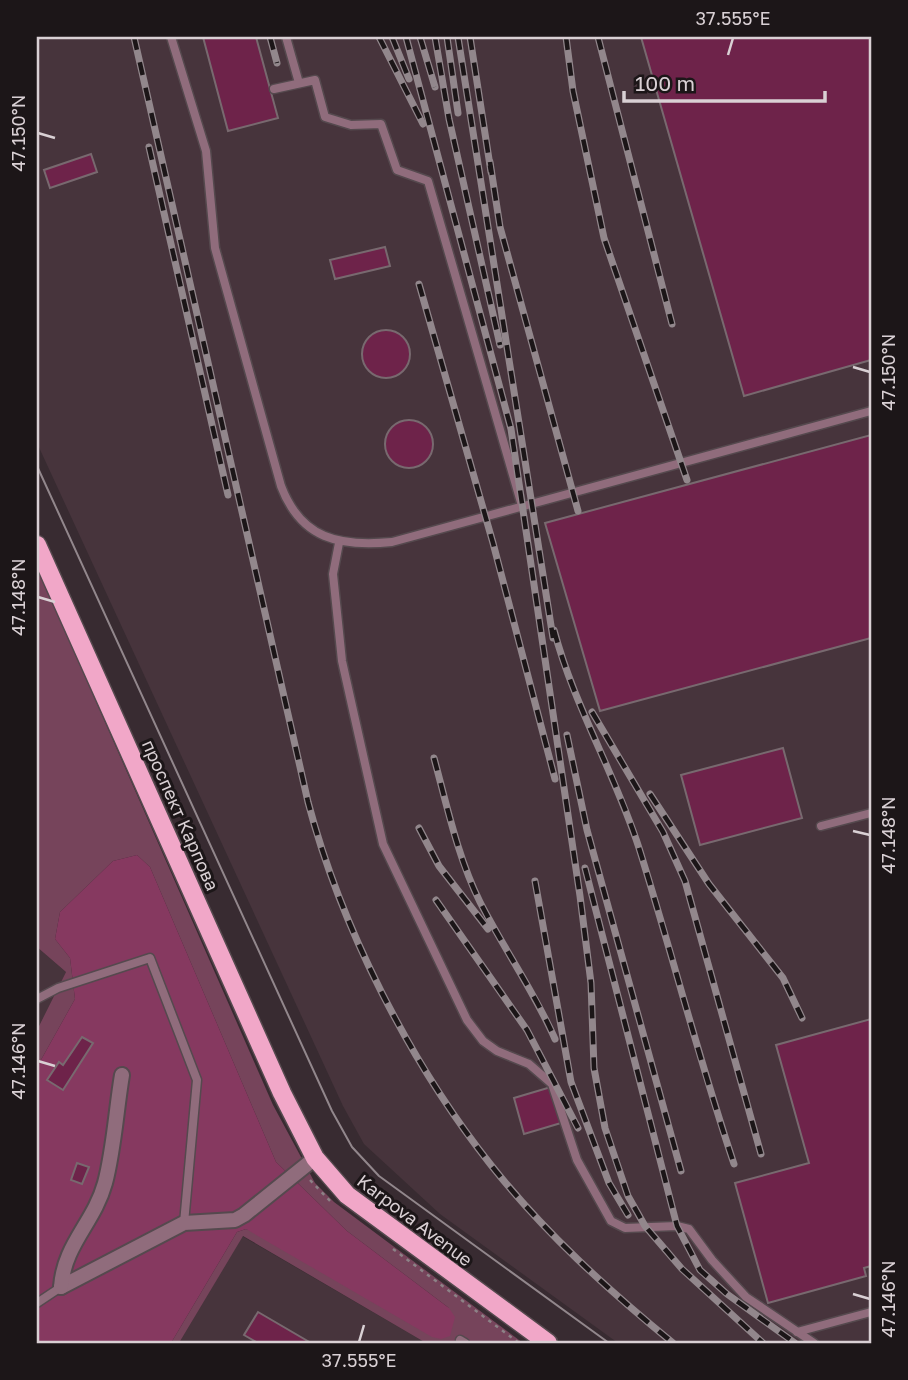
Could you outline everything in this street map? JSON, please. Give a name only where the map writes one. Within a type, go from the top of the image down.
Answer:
[{"type":"main road","name":"проспект Карпова","points":[[37,545],[287,1103]]},
{"type":"main road","name":"Karpova Avenue","points":[[287,1103],[315,1158],[346,1195],[548,1343]]},
{"type":"street","points":[[61,1287],[64,1260],[94,1210],[105,1183],[122,1075]]},
{"type":"street","points":[[61,1287],[184,1223],[235,1220],[315,1158]]},
{"type":"lane","points":[[172,37],[206,152],[215,248],[281,486],[290,510],[306,525],[338,543],[392,542],[871,411]]},
{"type":"lane","points":[[286,37],[299,83]]},
{"type":"lane","points":[[274,89],[315,80],[325,117],[351,125],[380,124],[397,170],[428,181],[522,506]]},
{"type":"lane","points":[[338,543],[333,574],[342,662],[383,844],[467,1020],[483,1041],[497,1051],[529,1064],[552,1084],[577,1160],[611,1221],[625,1228],[677,1226],[689,1229],[712,1261],[746,1297],[814,1343]]},
{"type":"lane","points":[[821,826],[871,813]]},
{"type":"lane","points":[[37,999],[58,988],[150,958],[197,1080],[184,1223]]},
{"type":"lane","points":[[37,1303],[61,1287]]},
{"type":"lane","points":[[797,1332],[871,1312]]},
{"type":"shaded area","points":[[37,37],[871,37],[871,1343],[618,1343],[440,1214],[364,1144],[343,1106],[37,443]]},
{"type":"shaded area","points":[[37,567],[273,1105],[315,1183],[334,1202],[523,1343],[426,1343],[243,1236],[179,1343],[171,1343],[237,1232],[246,1229],[449,1308],[347,1231],[276,1162],[150,867],[137,855],[113,861],[60,912],[55,939],[70,958],[75,999],[37,1067],[37,1030],[66,972],[37,947]]},
{"type":"shaded area","points":[[137,855],[150,867],[276,1162],[347,1231],[449,1308],[455,1317],[450,1336],[441,1339],[432,1337],[246,1229],[237,1232],[171,1343],[37,1343],[37,1067],[75,999],[70,958],[55,939],[60,912],[113,861]]},
{"type":"shaded area","points":[[37,947],[66,972],[37,1030]]},
{"type":"shaded area","points":[[242,1236],[426,1343],[179,1343]]},
{"type":"building","points":[[203,37],[256,37],[278,118],[228,131]]},
{"type":"building","points":[[641,37],[871,37],[871,360],[744,396]]},
{"type":"building","points":[[91,154],[97,172],[50,188],[44,170]]},
{"type":"building","points":[[385,247],[390,266],[335,279],[330,260]]},
{"type":"building","points":[[386,330],[403,337],[410,354],[403,371],[386,378],[369,371],[362,354],[369,337]]},
{"type":"building","points":[[409,420],[426,427],[433,444],[426,461],[409,468],[392,461],[385,444],[392,427]]},
{"type":"building","points":[[871,435],[871,638],[600,711],[545,523]]},
{"type":"building","points":[[783,748],[802,818],[700,845],[681,775]]},
{"type":"building","points":[[871,1019],[871,1266],[864,1268],[866,1276],[768,1303],[735,1183],[809,1163],[776,1045]]},
{"type":"building","points":[[82,1037],[93,1043],[63,1090],[47,1080],[59,1062],[63,1065]]},
{"type":"building","points":[[551,1087],[561,1123],[524,1134],[514,1098]]},
{"type":"building","points":[[77,1163],[89,1167],[82,1184],[71,1180]]},
{"type":"building","points":[[258,1312],[311,1343],[258,1343],[244,1335]]},
{"type":"tram line","points":[[37,466],[332,1111],[352,1147],[379,1176],[609,1343]]},
{"type":"railway","points":[[134,37],[308,802],[339,897],[359,945],[406,1038],[461,1125],[511,1190],[577,1259],[673,1343]]},
{"type":"railway","points":[[270,37],[277,63]]},
{"type":"railway","points":[[379,37],[423,124]]},
{"type":"railway","points":[[392,37],[409,79]]},
{"type":"railway","points":[[406,37],[511,429],[580,896],[591,983],[594,1068],[605,1128],[628,1196],[645,1226],[682,1269],[763,1343]]},
{"type":"railway","points":[[420,37],[435,87]]},
{"type":"railway","points":[[435,37],[449,119],[500,345]]},
{"type":"railway","points":[[447,37],[458,113]]},
{"type":"railway","points":[[458,37],[553,638]]},
{"type":"railway","points":[[470,37],[491,172]]},
{"type":"railway","points":[[566,37],[573,91],[604,238],[687,480]]},
{"type":"railway","points":[[598,37],[672,324]]},
{"type":"railway","points":[[149,147],[228,495]]},
{"type":"railway","points":[[490,162],[500,227],[578,511]]},
{"type":"railway","points":[[419,284],[493,543],[555,779]]},
{"type":"railway","points":[[554,630],[572,686],[639,848],[734,1164]]},
{"type":"railway","points":[[592,712],[663,832],[685,881],[761,1154]]},
{"type":"railway","points":[[567,735],[587,830],[681,1171]]},
{"type":"railway","points":[[434,758],[472,885],[555,1039]]},
{"type":"railway","points":[[650,794],[709,884],[783,978],[802,1018]]},
{"type":"railway","points":[[419,828],[439,866],[488,929]]},
{"type":"railway","points":[[585,868],[677,1226],[700,1270],[727,1294],[795,1343]]},
{"type":"railway","points":[[535,881],[571,1082],[609,1183],[628,1215]]},
{"type":"railway","points":[[436,900],[527,1030],[578,1128]]}]
